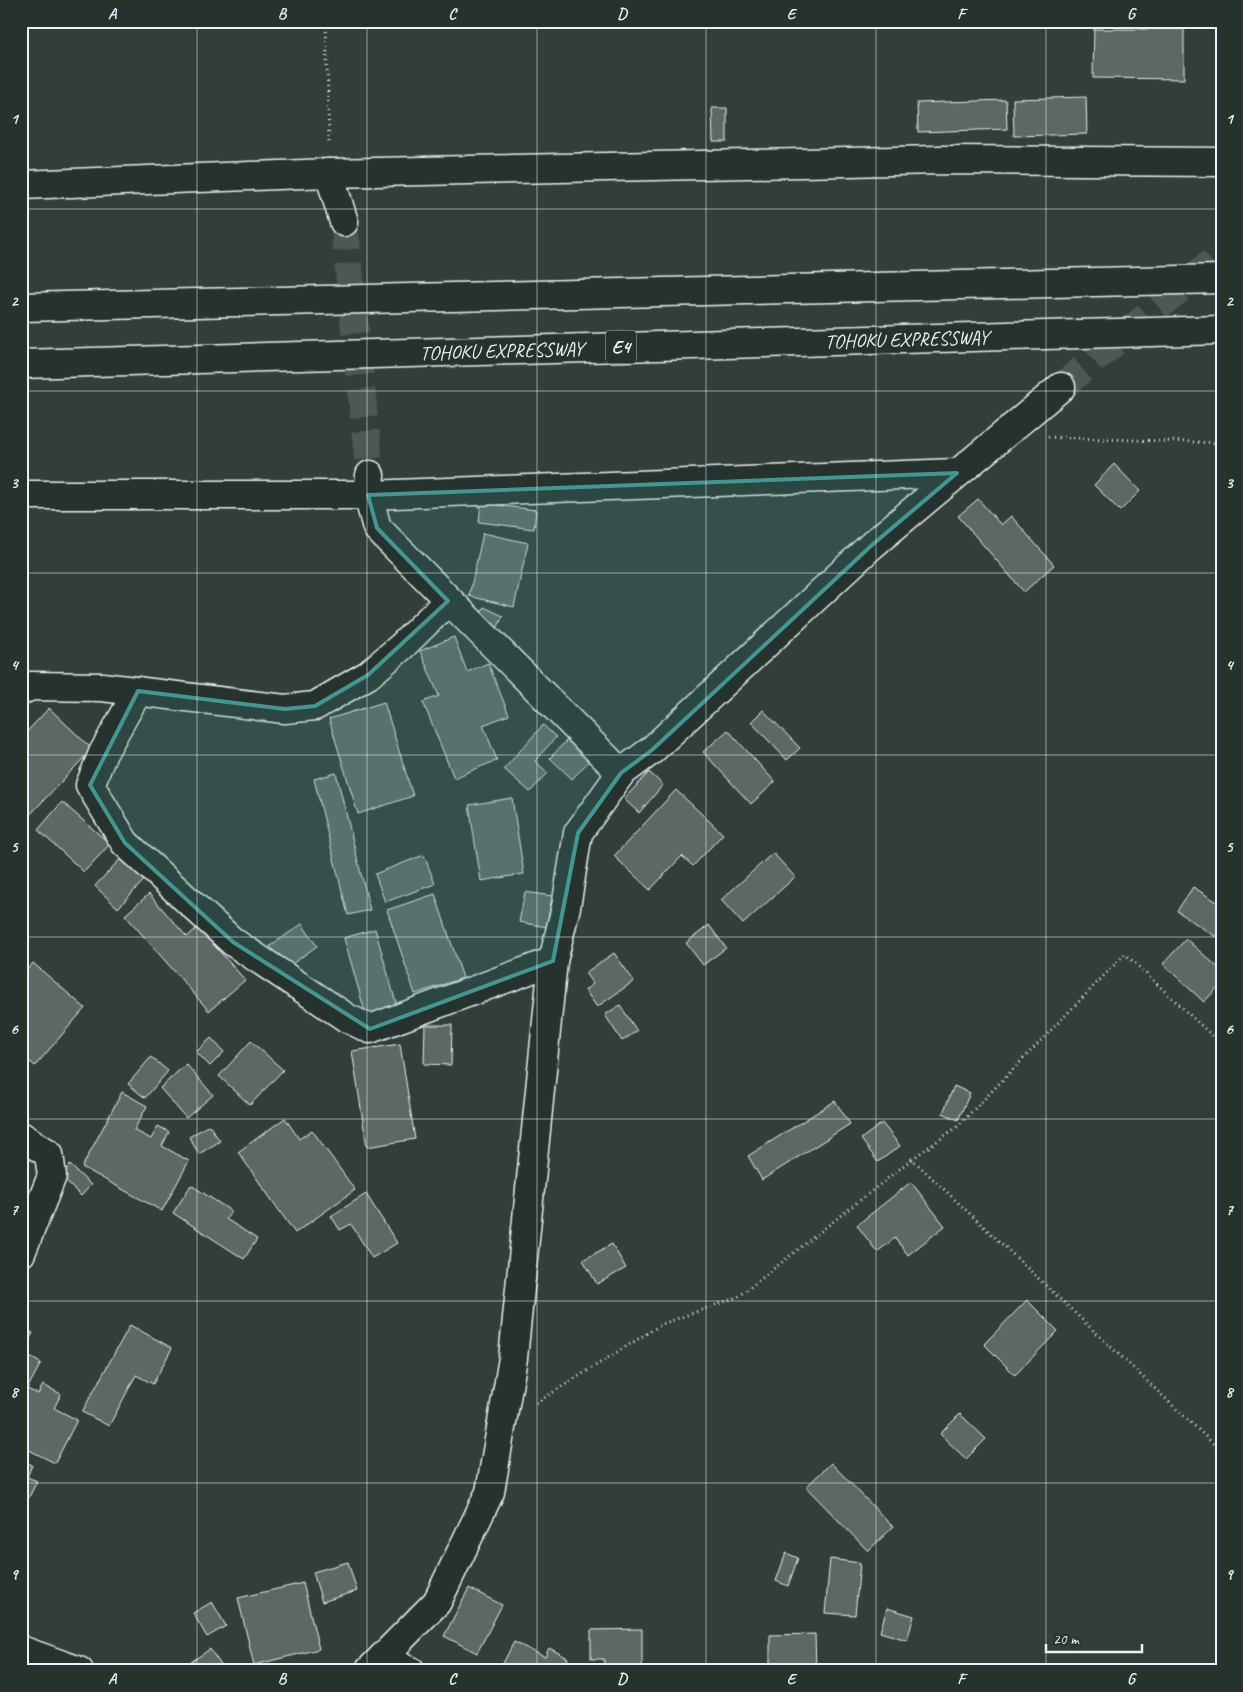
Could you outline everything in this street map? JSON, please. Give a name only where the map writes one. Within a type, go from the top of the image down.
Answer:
[{"type":"main road","points":[[21,185],[329,173],[929,160],[1222,162]]},
{"type":"main road","points":[[329,173],[344,222]]},
{"type":"main road","points":[[21,307],[1222,278]]},
{"type":"main road","name":"TOHOKU EXPRESSWAY","points":[[21,364],[1222,330]]},
{"type":"main road","points":[[378,1666],[436,1602],[490,1492],[513,1358],[553,962],[566,907],[578,833],[621,773],[652,750],[872,545],[1061,387]]},
{"type":"main road","points":[[21,495],[369,485],[957,473]]},
{"type":"main road","points":[[369,485],[377,528],[621,773]]},
{"type":"main road","points":[[21,690],[31,686],[102,687],[286,710],[315,706],[368,675],[401,647],[448,601]]},
{"type":"main road","points":[[138,691],[104,753],[90,785],[125,843],[233,942],[347,1018],[370,1029],[553,962]]},
{"type":"main road","points":[[21,1136],[49,1154],[52,1176],[21,1253]]},
{"type":"main road","points":[[21,1650],[79,1671]]},
{"type":"main road","points":[[378,1666],[411,1671]]},
{"type":"path","points":[[326,21],[329,173]]},
{"type":"path","points":[[1002,436],[1222,443]]},
{"type":"path","points":[[502,1425],[662,1324],[738,1297],[912,1159],[957,1127],[1126,954],[1222,1045]]},
{"type":"path","points":[[912,1159],[1222,1452]]},
{"type":"highlighted area","points":[[957,473],[872,545],[652,750],[621,773],[578,833],[553,961],[370,1029],[233,942],[125,843],[90,785],[138,691],[285,709],[315,706],[368,675],[448,601],[377,528],[368,495]]},
{"type":"building","points":[[1218,21],[1222,21],[1222,117],[1219,118]]},
{"type":"building","points":[[1094,29],[1184,29],[1184,79],[1093,78]]},
{"type":"building","points":[[1086,97],[1087,134],[1014,136],[1013,99]]},
{"type":"building","points":[[1006,100],[1007,129],[918,132],[917,103]]},
{"type":"building","points":[[712,108],[727,108],[727,142],[713,142]]},
{"type":"building","points":[[1114,464],[1140,491],[1120,511],[1094,485]]},
{"type":"building","points":[[978,499],[1001,525],[1011,516],[1054,565],[1024,592],[958,516]]},
{"type":"building","points":[[481,503],[536,510],[534,529],[479,522]]},
{"type":"building","points":[[483,533],[528,543],[514,607],[469,596]]},
{"type":"building","points":[[484,607],[503,616],[496,631],[476,623]]},
{"type":"building","points":[[454,637],[467,672],[488,663],[509,715],[483,725],[497,760],[454,778],[423,702],[439,696],[420,651]]},
{"type":"building","points":[[384,702],[413,796],[358,814],[329,719]]},
{"type":"building","points":[[49,708],[92,749],[26,819],[21,815],[21,738]]},
{"type":"building","points":[[763,710],[800,748],[787,760],[751,722]]},
{"type":"building","points":[[543,725],[556,737],[535,761],[548,773],[530,792],[504,769]]},
{"type":"building","points":[[728,730],[775,782],[751,804],[703,752]]},
{"type":"building","points":[[568,739],[590,760],[572,779],[550,758]]},
{"type":"building","points":[[649,772],[663,785],[639,813],[624,799]]},
{"type":"building","points":[[336,773],[370,910],[348,915],[314,779]]},
{"type":"building","points":[[676,790],[723,834],[693,866],[682,856],[650,890],[614,856]]},
{"type":"building","points":[[512,798],[524,874],[481,881],[469,805]]},
{"type":"building","points":[[62,802],[110,844],[84,872],[38,830]]},
{"type":"building","points":[[773,853],[795,877],[743,924],[721,900]]},
{"type":"building","points":[[124,855],[147,877],[118,908],[95,886]]},
{"type":"building","points":[[424,855],[435,884],[385,902],[375,874]]},
{"type":"building","points":[[1193,887],[1222,905],[1222,928],[1216,937],[1177,911]]},
{"type":"building","points":[[525,892],[552,896],[547,927],[519,922]]},
{"type":"building","points":[[149,894],[187,937],[198,927],[245,980],[209,1011],[125,915]]},
{"type":"building","points":[[435,894],[463,978],[415,994],[387,910]]},
{"type":"building","points":[[302,924],[317,946],[285,969],[270,946]]},
{"type":"building","points":[[709,925],[726,948],[703,965],[686,943]]},
{"type":"building","points":[[375,929],[397,1006],[366,1015],[344,938]]},
{"type":"building","points":[[1186,939],[1222,971],[1222,983],[1204,1002],[1163,964]]},
{"type":"building","points":[[614,953],[634,981],[597,1007],[585,990],[593,984],[585,973]]},
{"type":"building","points":[[33,963],[85,1008],[35,1066],[21,1054],[21,977]]},
{"type":"building","points":[[620,1005],[637,1031],[622,1041],[605,1015]]},
{"type":"building","points":[[425,1025],[452,1025],[451,1065],[424,1064]]},
{"type":"building","points":[[211,1038],[224,1052],[210,1066],[196,1052]]},
{"type":"building","points":[[251,1041],[283,1070],[250,1105],[219,1076]]},
{"type":"building","points":[[400,1044],[415,1139],[367,1147],[352,1051]]},
{"type":"building","points":[[151,1057],[168,1071],[145,1098],[128,1084]]},
{"type":"building","points":[[186,1064],[213,1095],[186,1118],[160,1088]]},
{"type":"building","points":[[954,1086],[970,1093],[958,1120],[943,1113]]},
{"type":"building","points":[[122,1092],[147,1106],[134,1130],[151,1139],[158,1126],[169,1132],[162,1146],[189,1161],[162,1211],[82,1167]]},
{"type":"building","points":[[835,1101],[850,1124],[762,1180],[748,1156]]},
{"type":"building","points":[[285,1118],[299,1139],[312,1130],[355,1190],[295,1233],[238,1152]]},
{"type":"building","points":[[882,1123],[900,1146],[878,1162],[861,1139]]},
{"type":"building","points":[[209,1125],[220,1141],[199,1154],[189,1137]]},
{"type":"building","points":[[70,1165],[91,1185],[81,1196],[60,1176]]},
{"type":"building","points":[[911,1182],[945,1226],[908,1255],[895,1238],[877,1252],[857,1225]]},
{"type":"building","points":[[191,1185],[231,1211],[226,1219],[257,1239],[244,1259],[173,1213]]},
{"type":"building","points":[[366,1194],[397,1243],[372,1258],[351,1224],[340,1230],[331,1216]]},
{"type":"building","points":[[612,1244],[626,1268],[597,1284],[583,1260]]},
{"type":"building","points":[[1027,1300],[1058,1331],[1015,1375],[984,1344]]},
{"type":"building","points":[[130,1325],[172,1348],[153,1384],[136,1375],[109,1426],[82,1412]]},
{"type":"building","points":[[21,1327],[33,1333],[22,1353],[41,1363],[27,1389],[38,1394],[43,1385],[61,1394],[54,1408],[77,1420],[55,1463],[21,1446]]},
{"type":"building","points":[[960,1414],[986,1439],[966,1459],[940,1434]]},
{"type":"building","points":[[21,1459],[32,1465],[27,1477],[37,1481],[28,1499],[21,1497]]},
{"type":"building","points":[[831,1463],[893,1527],[868,1551],[806,1487]]},
{"type":"building","points":[[786,1553],[798,1558],[788,1586],[776,1581]]},
{"type":"building","points":[[830,1559],[860,1563],[855,1615],[825,1613]]},
{"type":"building","points":[[348,1562],[357,1591],[322,1602],[313,1572]]},
{"type":"building","points":[[303,1583],[319,1649],[254,1665],[238,1598]]},
{"type":"building","points":[[469,1588],[502,1605],[477,1653],[444,1636]]},
{"type":"building","points":[[212,1602],[226,1626],[207,1637],[193,1613]]},
{"type":"building","points":[[887,1608],[914,1616],[907,1640],[880,1632]]},
{"type":"building","points":[[642,1629],[642,1671],[604,1671],[604,1659],[591,1659],[591,1630]]},
{"type":"building","points":[[815,1634],[816,1671],[770,1671],[770,1635]]},
{"type":"building","points":[[514,1642],[545,1657],[549,1648],[568,1658],[563,1670],[565,1671],[499,1671]]},
{"type":"building","points":[[210,1649],[225,1671],[178,1671]]},
{"type":"tunnel","points":[[344,222],[370,475]]},
{"type":"tunnel","points":[[1061,387],[1222,254]]}]
